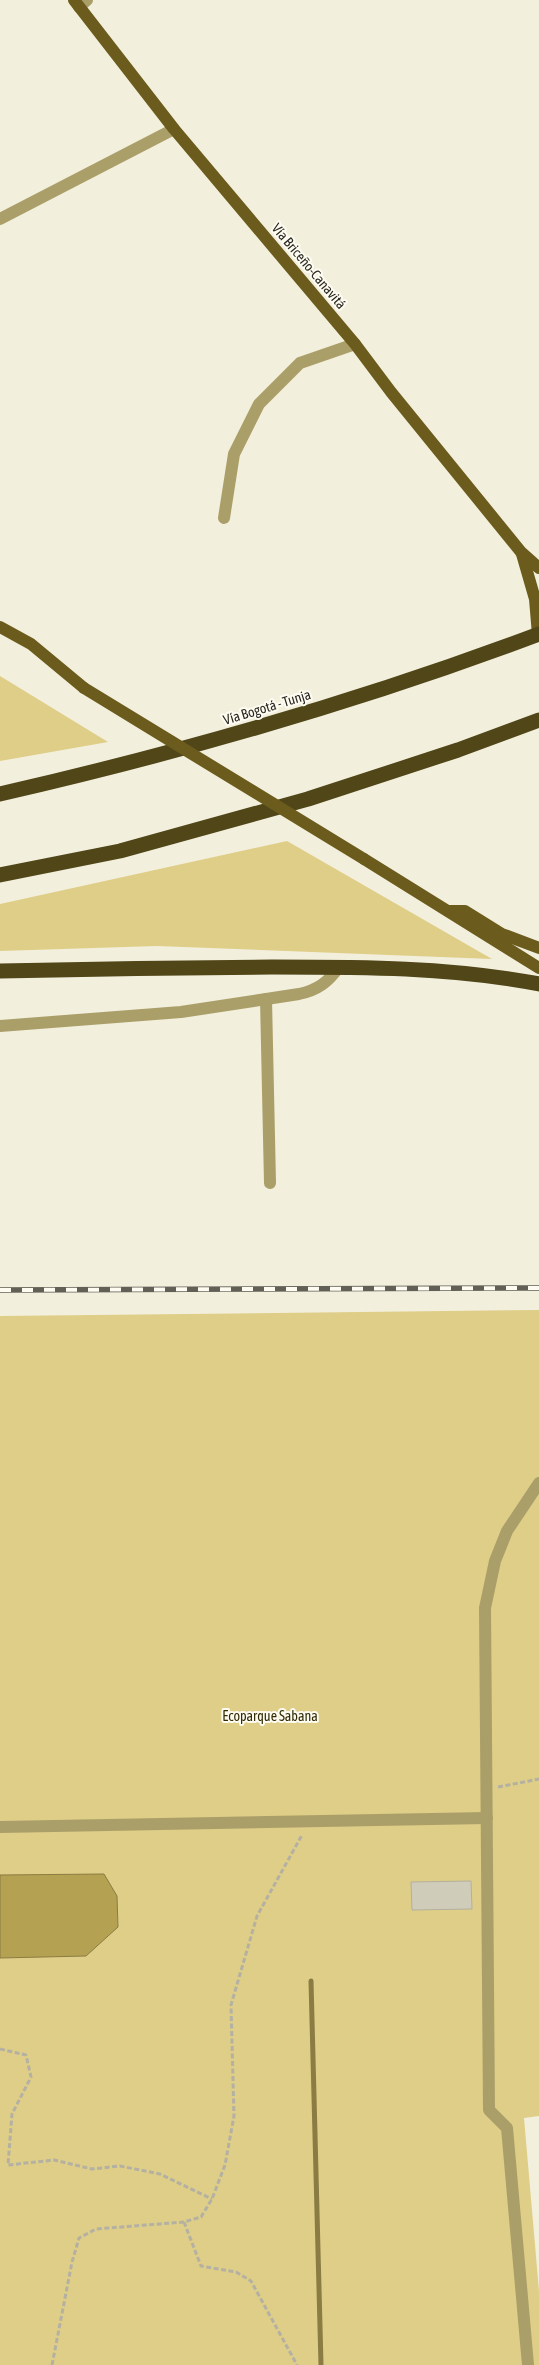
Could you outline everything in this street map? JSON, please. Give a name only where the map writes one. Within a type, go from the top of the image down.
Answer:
[{"type":"highway","name":"Vía Bogotá - Tunja","points":[[0,794],[239,734],[466,661],[538,634]]},
{"type":"highway","points":[[0,875],[120,851],[308,799],[458,750],[539,720]]},
{"type":"highway","points":[[0,971],[399,968],[460,973],[539,984]]},
{"type":"main road","name":"Vía Briceño-Canavitá","points":[[80,2],[174,129],[355,344],[391,392],[522,552],[539,568]]},
{"type":"main road","points":[[522,552],[533,591],[538,634]]},
{"type":"main road","points":[[0,627],[31,644],[84,688],[539,968]]},
{"type":"main road","points":[[449,911],[466,911],[502,934],[539,948]]},
{"type":"street","points":[[0,219],[174,129]]},
{"type":"street","points":[[224,518],[234,454],[259,404],[300,363],[355,344]]},
{"type":"street","points":[[0,1026],[180,1012],[299,994],[318,988],[328,981],[339,967]]},
{"type":"street","points":[[266,999],[270,1183]]},
{"type":"street","points":[[528,2365],[507,2128],[490,2110],[485,1608],[495,1561],[507,1532],[539,1483]]},
{"type":"street","points":[[0,1827],[487,1818]]},
{"type":"path","points":[[488,1789],[539,1779]]},
{"type":"path","points":[[52,2365],[72,2262],[79,2238],[96,2229],[184,2222],[201,2217],[212,2199],[225,2165],[234,2116],[231,2005],[257,1916],[310,1821]]},
{"type":"path","points":[[0,2050],[26,2055],[31,2077],[12,2114],[8,2165],[54,2160],[92,2169],[120,2166],[160,2174],[212,2199]]},
{"type":"path","points":[[184,2222],[200,2266],[236,2272],[251,2281],[297,2365]]},
{"type":"green space","points":[[0,676],[108,742],[0,761]]},
{"type":"green space","points":[[287,841],[492,959],[157,946],[0,951],[0,904]]},
{"type":"green space","name":"Ecoparque Sabana","points":[[539,1310],[539,2116],[524,2118],[539,2291],[539,2365],[0,2365],[0,1316]]},
{"type":"shaded area","points":[[104,1874],[117,1896],[118,1927],[86,1956],[0,1958],[0,1875]]},
{"type":"building","points":[[471,1881],[472,1909],[412,1910],[411,1882]]},
{"type":"waterway","points":[[311,1981],[321,2365]]},
{"type":"railway","points":[[0,1290],[539,1288]]}]
